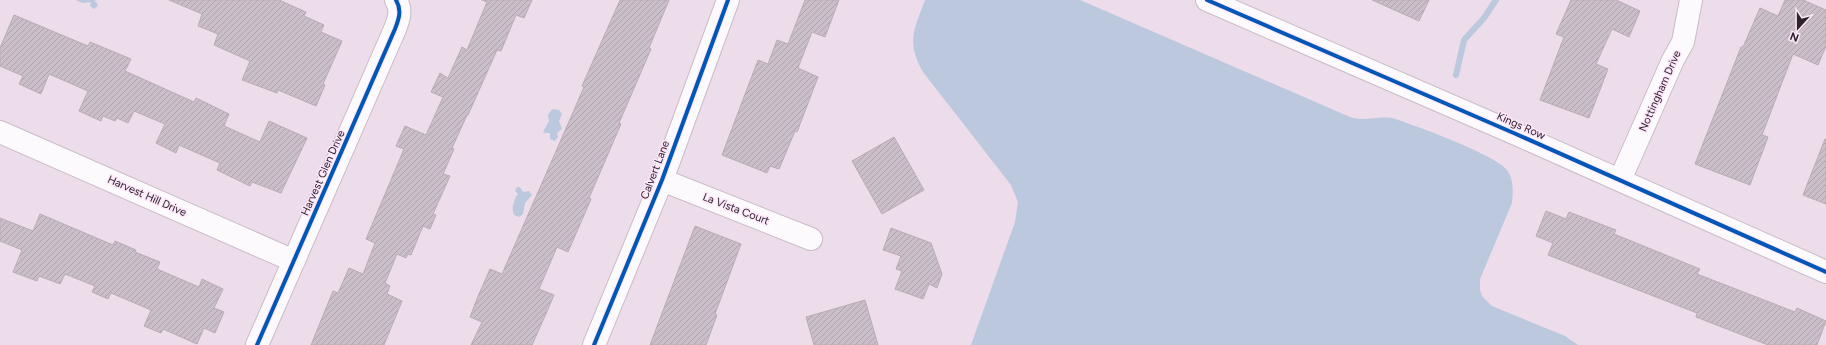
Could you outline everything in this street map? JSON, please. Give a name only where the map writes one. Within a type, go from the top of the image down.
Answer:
[{"type":"street","name":"Calvert Lane","points":[[594,345],[662,180],[728,0]]},
{"type":"street","name":"Kings Row","points":[[1207,0],[1620,180],[1826,272]]},
{"type":"street","name":"Nottingham Drive","points":[[1620,180],[1673,60],[1683,42],[1691,0]]},
{"type":"street","name":"Harvest Glen Drive","points":[[257,345],[395,29],[400,15],[398,3]]},
{"type":"street","name":"Harvest Hill Drive","points":[[0,132],[294,261]]},
{"type":"street","name":"La Vista Court","points":[[662,180],[811,239]]},
{"type":"water","points":[[76,0],[97,0],[94,1],[98,6],[94,9],[90,6],[91,2],[82,3]]},
{"type":"water","points":[[925,0],[1080,0],[1350,117],[1360,119],[1392,118],[1471,148],[1487,156],[1507,170],[1512,182],[1513,195],[1512,203],[1480,279],[1480,290],[1482,296],[1492,306],[1565,336],[1578,345],[971,345],[1015,222],[1018,202],[1011,185],[923,72],[918,62],[913,44],[915,28]]},
{"type":"water","points":[[552,109],[559,110],[562,114],[559,121],[562,129],[557,133],[558,137],[555,141],[550,139],[550,133],[543,132],[549,121],[548,115]]},
{"type":"water","points":[[517,187],[520,187],[523,192],[529,191],[532,195],[525,203],[523,214],[519,217],[514,215],[513,210],[514,201],[518,194],[515,191]]},
{"type":"building","points":[[169,0],[279,0],[306,12],[304,16],[324,25],[321,32],[342,41],[323,84],[325,85],[316,106],[278,90],[277,93],[242,80],[250,61],[214,45],[218,34],[198,26],[202,14]]},
{"type":"building","points":[[482,0],[532,0],[524,18],[516,15],[501,51],[497,50],[452,148],[454,149],[443,174],[450,176],[433,214],[436,215],[430,229],[423,226],[411,255],[408,254],[406,258],[397,254],[385,283],[390,286],[387,294],[402,301],[384,345],[311,345],[333,291],[338,293],[349,268],[363,274],[375,243],[366,239],[404,149],[396,146],[405,126],[426,135],[443,97],[431,92],[440,73],[448,78],[462,47],[467,50],[487,2]]},
{"type":"building","points":[[620,0],[669,0],[649,48],[651,49],[619,123],[621,124],[589,198],[591,199],[568,252],[557,247],[539,289],[554,295],[545,316],[532,345],[471,345],[482,322],[470,317],[479,294],[490,269],[502,274],[584,87],[582,86]]},
{"type":"building","points":[[805,0],[839,0],[825,37],[812,32],[798,68],[818,77],[797,132],[795,131],[779,169],[770,166],[767,173],[722,155],[758,60],[768,64],[777,40],[788,44]]},
{"type":"building","points":[[1372,0],[1429,0],[1419,21]]},
{"type":"building","points":[[1571,0],[1616,0],[1640,11],[1629,37],[1612,29],[1596,64],[1608,69],[1589,118],[1540,100],[1564,37],[1556,34]]},
{"type":"building","points":[[1785,0],[1803,0],[1826,10],[1826,46],[1818,65],[1793,54],[1762,135],[1768,137],[1750,185],[1695,164],[1741,47],[1743,47],[1760,8],[1778,16]]},
{"type":"building","points":[[14,15],[88,46],[90,42],[131,59],[125,71],[194,102],[196,98],[229,114],[224,126],[260,142],[269,121],[307,138],[281,193],[252,182],[250,186],[217,170],[220,163],[179,145],[176,153],[156,143],[165,124],[134,111],[128,123],[117,118],[115,121],[103,116],[101,121],[79,111],[88,91],[49,74],[41,94],[19,84],[23,76],[0,66],[0,48]]},
{"type":"building","points":[[894,137],[924,190],[882,214],[852,161]]},
{"type":"building","points":[[1826,139],[1826,204],[1803,195]]},
{"type":"building","points":[[1546,211],[1566,219],[1569,212],[1616,230],[1614,234],[1700,269],[1697,274],[1795,312],[1797,308],[1826,321],[1817,345],[1768,345],[1696,317],[1697,313],[1548,255],[1553,243],[1536,236]]},
{"type":"building","points":[[40,214],[113,245],[115,241],[136,250],[135,252],[160,262],[157,269],[199,287],[202,279],[223,289],[214,308],[224,312],[215,333],[204,328],[197,344],[163,329],[161,333],[144,326],[151,310],[111,293],[108,299],[92,292],[95,286],[65,274],[60,284],[39,276],[37,281],[13,272],[22,250],[0,241],[0,218],[33,231]]},
{"type":"building","points":[[695,226],[741,244],[715,314],[717,315],[706,345],[650,345]]},
{"type":"building","points":[[891,228],[931,243],[942,274],[937,288],[929,284],[923,299],[895,289],[902,271],[896,269],[901,256],[883,250]]},
{"type":"building","points":[[865,300],[878,345],[814,345],[806,317]]},
{"type":"waterway","points":[[1456,75],[1464,40],[1484,18],[1496,0]]},
{"type":"cycle path","points":[[257,345],[395,29],[399,18],[399,7],[396,0]]},
{"type":"cycle path","points":[[594,345],[662,180],[728,0]]},
{"type":"cycle path","points":[[1207,0],[1516,134],[1826,272]]}]
